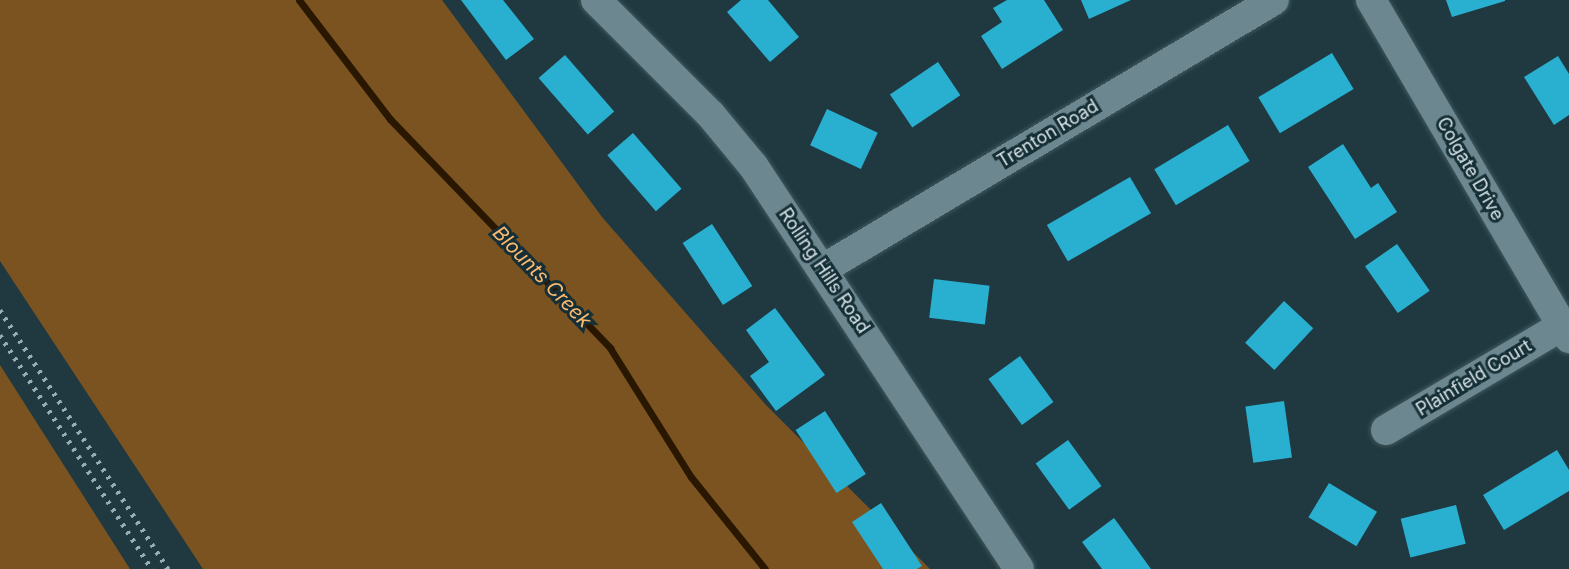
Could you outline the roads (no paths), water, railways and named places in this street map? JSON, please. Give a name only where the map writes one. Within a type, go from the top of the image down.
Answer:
[{"type":"street","name":"Rolling Hills Road","points":[[596,0],[711,115],[823,269],[1019,569]]},
{"type":"street","name":"Trenton Road","points":[[823,269],[1274,0]]},
{"type":"street","name":"Colgate Drive","points":[[1371,0],[1565,332]]},
{"type":"street","name":"Plainfield Court","points":[[1386,430],[1565,332]]},
{"type":"waterway","name":"Blounts Creek","points":[[299,0],[390,119],[610,348],[691,477],[765,569]]},
{"type":"railway","points":[[0,310],[168,569]]},
{"type":"railway","points":[[0,335],[152,569]]}]
